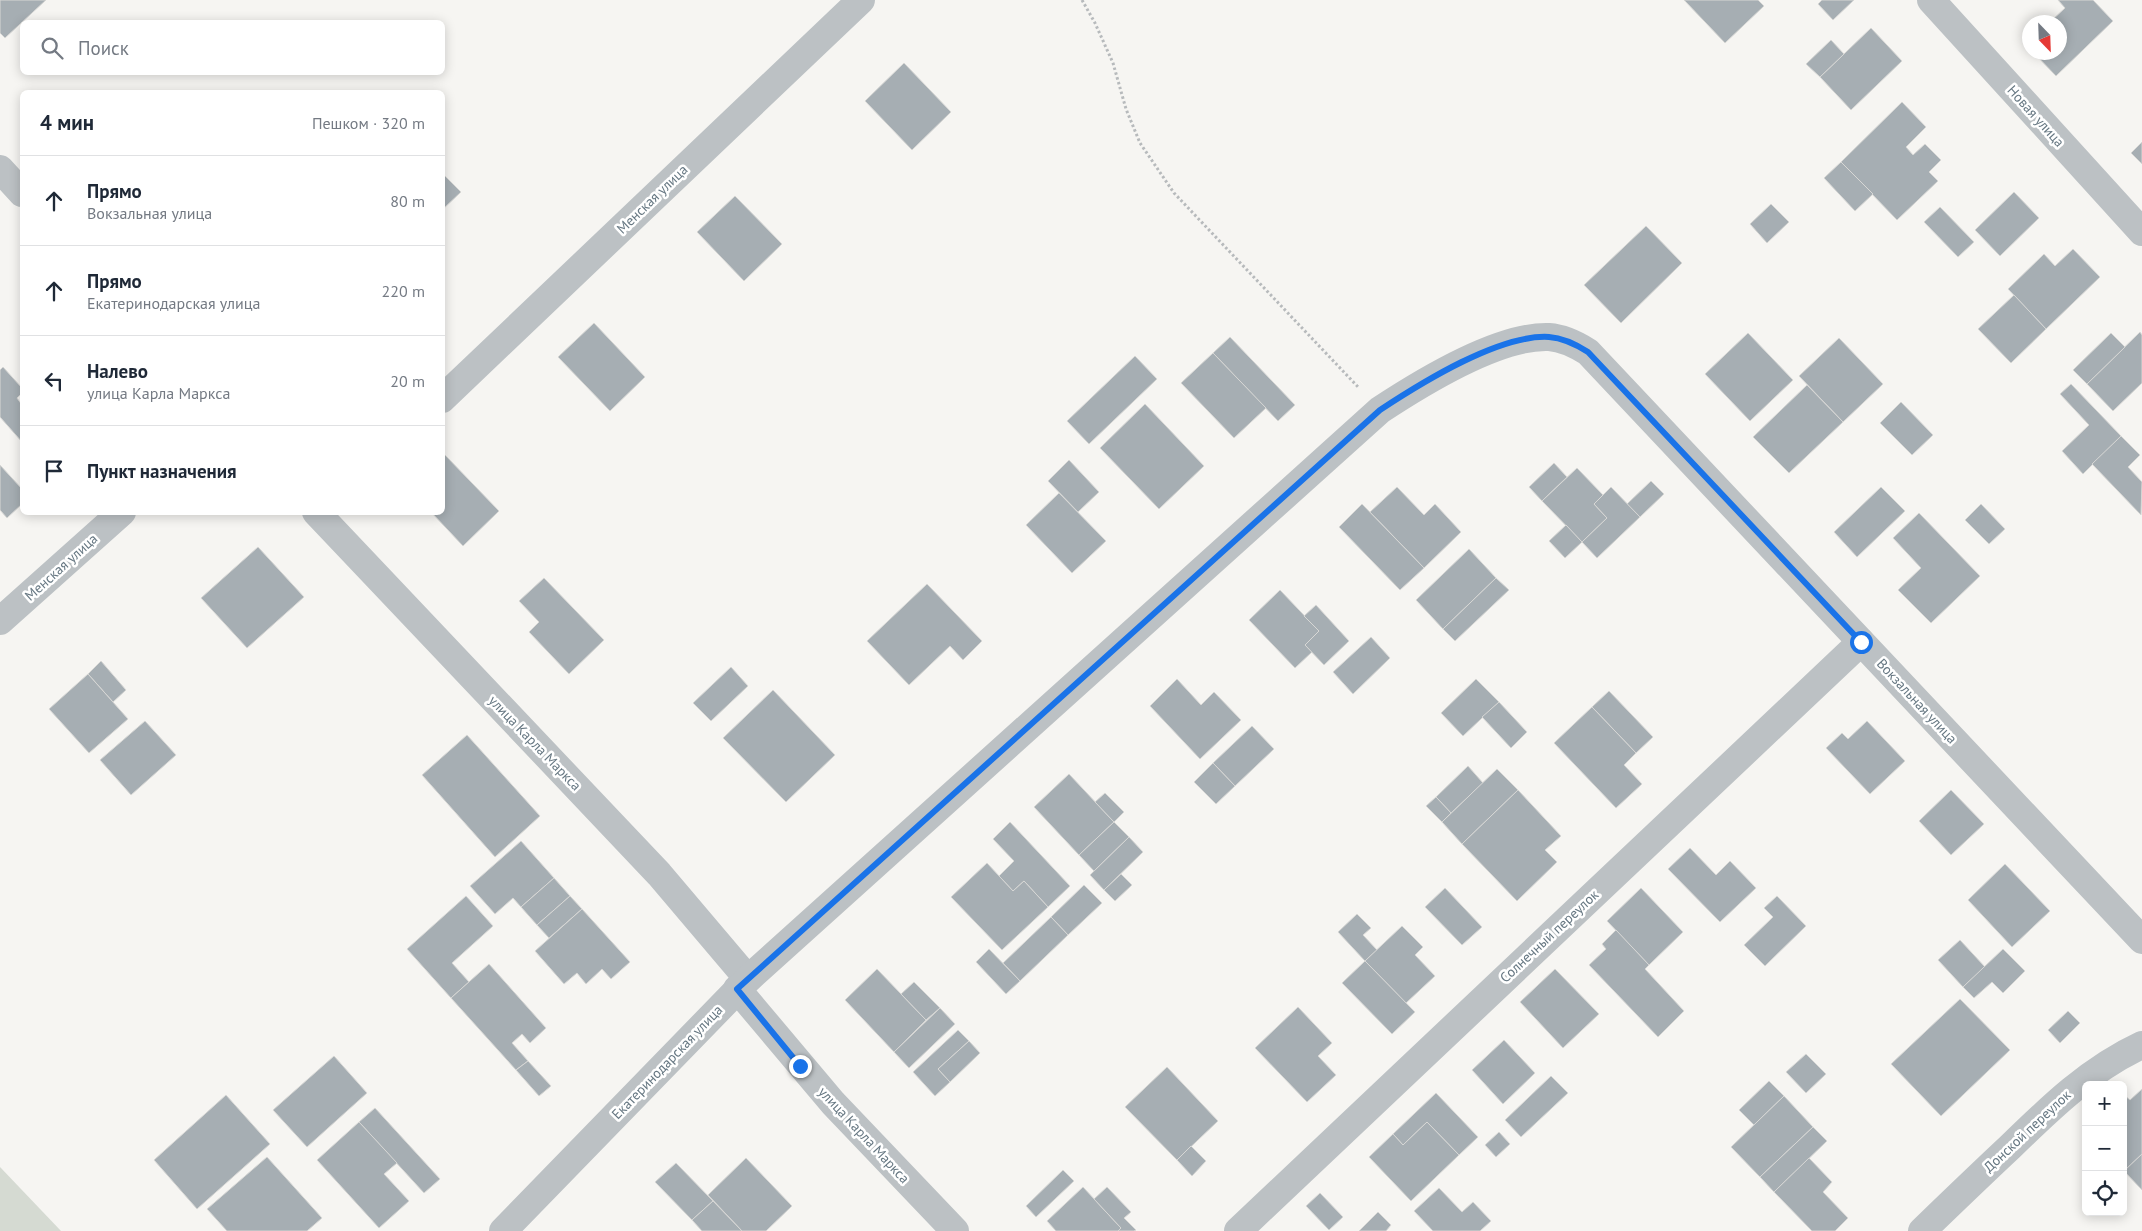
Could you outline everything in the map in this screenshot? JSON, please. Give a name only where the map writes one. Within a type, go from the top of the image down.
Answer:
[{"type":"street","name":"Менская улица","points":[[445,396],[861,0]]},
{"type":"street","name":"Новая улица","points":[[1930,0],[2142,232]]},
{"type":"street","points":[[0,169],[20,191]]},
{"type":"street","name":"Екатеринодарская улица","points":[[503,1231],[742,984],[1380,410],[1447,369],[1505,345],[1534,338],[1550,337],[1578,345],[1588,352]]},
{"type":"street","name":"Вокзальная улица","points":[[1588,352],[2142,940]]},
{"type":"street","name":"Менская улица","points":[[0,622],[119,515]]},
{"type":"street","name":"улица Карла Маркса","points":[[321,515],[659,874],[833,1103],[955,1231]]},
{"type":"street","name":"Солнечный переулок","points":[[1238,1231],[1861,642]]},
{"type":"street","name":"Донской переулок","points":[[1922,1231],[2034,1123],[2084,1079],[2123,1054],[2142,1045]]},
{"type":"path","points":[[1082,0],[1096,22],[1113,63],[1126,109],[1140,144],[1174,193],[1380,410]]},
{"type":"shaded area","points":[[0,1167],[61,1231],[0,1231]]},
{"type":"building","points":[[0,0],[46,0],[24,20],[20,20],[20,24],[5,38],[0,33]]},
{"type":"building","points":[[1684,0],[1758,0],[1764,6],[1725,43]]},
{"type":"building","points":[[1822,0],[1854,0],[1833,20],[1818,4]]},
{"type":"building","points":[[2058,0],[2093,0],[2113,21],[2056,76],[2041,60],[2067,60],[2067,15],[2058,15],[2065,8]]},
{"type":"building","points":[[1871,28],[1902,61],[1851,110],[1820,77]]},
{"type":"building","points":[[1831,40],[1844,54],[1820,77],[1806,64]]},
{"type":"building","points":[[904,63],[951,112],[912,150],[865,101]]},
{"type":"building","points":[[1902,102],[1926,127],[1906,147],[1913,155],[1925,144],[1941,160],[1929,172],[1938,181],[1897,220],[1841,162]]},
{"type":"building","points":[[2142,142],[2142,164],[2131,153]]},
{"type":"building","points":[[1841,162],[1873,194],[1855,211],[1824,178]]},
{"type":"building","points":[[445,176],[461,192],[445,207]]},
{"type":"building","points":[[2014,192],[2039,218],[2000,256],[1975,230]]},
{"type":"building","points":[[735,196],[782,244],[744,281],[697,232]]},
{"type":"building","points":[[1771,204],[1789,222],[1767,243],[1750,224]]},
{"type":"building","points":[[1940,207],[1974,242],[1958,257],[1924,222]]},
{"type":"building","points":[[1646,226],[1682,263],[1621,323],[1584,285]]},
{"type":"building","points":[[2073,249],[2100,277],[2046,329],[2008,289],[2044,254],[2055,266]]},
{"type":"building","points":[[2014,295],[2046,329],[2011,363],[1978,329]]},
{"type":"building","points":[[594,323],[645,377],[610,411],[558,357]]},
{"type":"building","points":[[2140,332],[2142,335],[2142,383],[2113,411],[2087,384]]},
{"type":"building","points":[[1748,333],[1793,380],[1750,421],[1705,374]]},
{"type":"building","points":[[2111,333],[2125,347],[2087,384],[2073,370]]},
{"type":"building","points":[[1230,337],[1295,405],[1278,421],[1213,353]]},
{"type":"building","points":[[1839,338],[1883,384],[1843,422],[1799,376]]},
{"type":"building","points":[[1213,353],[1266,408],[1234,438],[1181,383]]},
{"type":"building","points":[[1135,356],[1157,379],[1089,444],[1067,421]]},
{"type":"building","points":[[3,367],[20,386],[20,395],[17,398],[20,402],[20,440],[0,417],[0,370]]},
{"type":"building","points":[[2071,384],[2121,436],[2083,474],[2062,451],[2089,425],[2060,394]]},
{"type":"building","points":[[1807,385],[1843,422],[1789,473],[1753,437]]},
{"type":"building","points":[[1901,402],[1933,435],[1912,455],[1880,423]]},
{"type":"building","points":[[1145,404],[1204,466],[1159,509],[1100,448]]},
{"type":"building","points":[[2121,436],[2140,455],[2128,467],[2142,482],[2141,515],[2092,464]]},
{"type":"building","points":[[445,455],[499,511],[463,546],[434,515],[445,515]]},
{"type":"building","points":[[1069,460],[1099,492],[1078,512],[1048,481]]},
{"type":"building","points":[[1554,463],[1567,477],[1542,501],[1529,487]]},
{"type":"building","points":[[0,465],[20,487],[20,506],[7,518],[0,510]]},
{"type":"building","points":[[1577,468],[1603,495],[1594,504],[1607,518],[1582,542],[1542,501]]},
{"type":"building","points":[[1651,481],[1664,494],[1640,517],[1627,504]]},
{"type":"building","points":[[1397,487],[1424,515],[1435,504],[1461,532],[1424,568],[1370,512]]},
{"type":"building","points":[[1611,487],[1640,517],[1597,558],[1582,542],[1607,518],[1594,504]]},
{"type":"building","points":[[1881,487],[1905,511],[1857,557],[1834,532]]},
{"type":"building","points":[[1059,493],[1106,541],[1072,573],[1026,525]]},
{"type":"building","points":[[1362,504],[1424,568],[1400,590],[1339,527]]},
{"type":"building","points":[[1981,504],[2005,529],[1989,544],[1965,520]]},
{"type":"building","points":[[1919,513],[1980,576],[1931,623],[1898,590],[1921,568],[1893,538]]},
{"type":"building","points":[[1566,525],[1582,542],[1565,558],[1549,541]]},
{"type":"building","points":[[258,547],[304,597],[247,648],[201,598]]},
{"type":"building","points":[[1469,549],[1496,578],[1443,629],[1416,600]]},
{"type":"building","points":[[544,578],[604,640],[569,674],[529,632],[539,622],[519,601]]},
{"type":"building","points":[[1496,578],[1509,590],[1455,641],[1443,629]]},
{"type":"building","points":[[927,584],[982,641],[963,660],[950,646],[909,685],[867,641]]},
{"type":"building","points":[[1280,590],[1319,631],[1305,645],[1312,652],[1295,668],[1249,620]]},
{"type":"building","points":[[1316,605],[1349,641],[1324,665],[1305,645],[1319,631],[1304,616]]},
{"type":"building","points":[[1371,637],[1390,658],[1353,694],[1333,672]]},
{"type":"building","points":[[101,661],[126,690],[113,702],[88,674]]},
{"type":"building","points":[[731,667],[748,686],[711,721],[693,703]]},
{"type":"building","points":[[88,674],[128,719],[89,753],[49,709]]},
{"type":"building","points":[[1177,679],[1201,705],[1214,692],[1241,720],[1200,759],[1150,706]]},
{"type":"building","points":[[1476,679],[1499,702],[1463,736],[1441,713]]},
{"type":"building","points":[[773,690],[835,755],[786,802],[723,738]]},
{"type":"building","points":[[1609,691],[1653,737],[1636,753],[1592,707]]},
{"type":"building","points":[[1499,702],[1527,732],[1511,748],[1482,717]]},
{"type":"building","points":[[1592,707],[1636,753],[1624,765],[1642,784],[1616,808],[1554,743]]},
{"type":"building","points":[[145,721],[176,755],[131,795],[100,760]]},
{"type":"building","points":[[1867,721],[1905,761],[1870,794],[1826,748],[1842,733],[1848,739]]},
{"type":"building","points":[[1252,726],[1274,749],[1235,786],[1213,763]]},
{"type":"building","points":[[467,735],[540,816],[495,857],[422,775]]},
{"type":"building","points":[[1213,763],[1235,786],[1216,804],[1194,782]]},
{"type":"building","points":[[1468,766],[1483,783],[1451,813],[1436,797]]},
{"type":"building","points":[[1497,769],[1518,790],[1462,844],[1442,822]]},
{"type":"building","points":[[1069,774],[1114,822],[1079,855],[1034,807]]},
{"type":"building","points":[[1518,790],[1561,836],[1545,850],[1557,862],[1517,901],[1462,844]]},
{"type":"building","points":[[1951,790],[1984,824],[1951,855],[1919,821]]},
{"type":"building","points":[[1105,793],[1124,812],[1114,822],[1095,802]]},
{"type":"building","points":[[1436,797],[1451,813],[1442,822],[1426,806]]},
{"type":"building","points":[[1010,822],[1070,886],[1048,907],[1024,881],[1013,891],[999,876],[1014,861],[993,839]]},
{"type":"building","points":[[1114,822],[1129,837],[1094,871],[1079,855]]},
{"type":"building","points":[[1129,837],[1143,852],[1104,890],[1090,875]]},
{"type":"building","points":[[521,841],[554,878],[521,907],[513,898],[495,914],[470,886]]},
{"type":"building","points":[[1690,848],[1716,875],[1730,861],[1756,888],[1720,922],[1668,869]]},
{"type":"building","points":[[987,863],[1013,891],[1024,881],[1048,907],[1002,950],[951,897]]},
{"type":"building","points":[[2005,864],[2050,911],[2012,947],[1968,900]]},
{"type":"building","points":[[1121,874],[1132,885],[1115,901],[1104,890]]},
{"type":"building","points":[[554,878],[570,896],[537,925],[521,907]]},
{"type":"building","points":[[1084,885],[1102,903],[1068,935],[1051,917]]},
{"type":"building","points":[[1445,888],[1482,927],[1462,945],[1425,907]]},
{"type":"building","points":[[1641,888],[1683,932],[1649,965],[1607,921]]},
{"type":"building","points":[[466,896],[493,926],[452,963],[469,982],[451,998],[407,949]]},
{"type":"building","points":[[570,896],[582,909],[549,938],[537,925]]},
{"type":"building","points":[[1777,896],[1806,926],[1765,966],[1744,945],[1773,917],[1764,908]]},
{"type":"building","points":[[582,909],[630,962],[611,979],[602,969],[586,984],[577,973],[564,984],[535,951]]},
{"type":"building","points":[[1357,914],[1371,928],[1363,935],[1377,950],[1365,961],[1338,932]]},
{"type":"building","points":[[1051,917],[1068,935],[1020,981],[1003,963]]},
{"type":"building","points":[[1402,926],[1423,947],[1415,955],[1435,976],[1406,1003],[1365,961]]},
{"type":"building","points":[[1616,930],[1649,965],[1645,969],[1684,1011],[1658,1037],[1589,965],[1606,949],[1602,944]]},
{"type":"building","points":[[1960,940],[1985,967],[1963,987],[1938,960]]},
{"type":"building","points":[[989,949],[1020,981],[1006,994],[976,962]]},
{"type":"building","points":[[2003,949],[2025,971],[2003,993],[1992,982],[1974,998],[1963,987]]},
{"type":"building","points":[[1365,961],[1415,1012],[1392,1034],[1342,983]]},
{"type":"building","points":[[489,964],[546,1028],[530,1043],[522,1034],[512,1043],[528,1061],[516,1070],[451,998]]},
{"type":"building","points":[[877,969],[926,1020],[894,1052],[845,1000]]},
{"type":"building","points":[[1555,969],[1599,1014],[1563,1048],[1520,1002]]},
{"type":"building","points":[[914,982],[940,1008],[926,1020],[901,994]]},
{"type":"building","points":[[1960,999],[2010,1050],[1941,1116],[1891,1064]]},
{"type":"building","points":[[1298,1007],[1332,1043],[1318,1056],[1336,1075],[1307,1102],[1255,1048]]},
{"type":"building","points":[[940,1008],[955,1024],[909,1068],[894,1052]]},
{"type":"building","points":[[2068,1011],[2080,1023],[2060,1043],[2048,1030]]},
{"type":"building","points":[[958,1030],[969,1041],[938,1069],[950,1082],[935,1096],[913,1072]]},
{"type":"building","points":[[1504,1040],[1535,1073],[1503,1104],[1472,1070]]},
{"type":"building","points":[[969,1041],[980,1053],[950,1082],[938,1069]]},
{"type":"building","points":[[1806,1054],[1826,1074],[1806,1093],[1786,1072]]},
{"type":"building","points":[[334,1056],[367,1093],[307,1147],[273,1110]]},
{"type":"building","points":[[528,1061],[551,1086],[539,1096],[516,1070]]},
{"type":"building","points":[[1167,1067],[1218,1121],[1177,1160],[1125,1107]]},
{"type":"building","points":[[1551,1076],[1568,1093],[1521,1137],[1505,1120]]},
{"type":"building","points":[[1769,1081],[1784,1096],[1754,1125],[1739,1110]]},
{"type":"building","points":[[2142,1089],[2142,1154],[2127,1168],[2127,1097],[2130,1100]]},
{"type":"building","points":[[1436,1093],[1478,1137],[1459,1155],[1427,1122],[1403,1145],[1393,1134]]},
{"type":"building","points":[[226,1095],[270,1144],[197,1209],[154,1160]]},
{"type":"building","points":[[1784,1096],[1813,1127],[1760,1177],[1731,1147]]},
{"type":"building","points":[[375,1108],[440,1179],[424,1193],[359,1122]]},
{"type":"building","points":[[359,1122],[397,1163],[384,1174],[409,1201],[379,1228],[317,1160]]},
{"type":"building","points":[[1427,1122],[1459,1155],[1411,1201],[1369,1157],[1393,1134],[1403,1145]]},
{"type":"building","points":[[1813,1127],[1827,1141],[1774,1192],[1760,1177]]},
{"type":"building","points":[[1499,1132],[1510,1144],[1496,1157],[1485,1145]]},
{"type":"building","points":[[1191,1146],[1206,1161],[1192,1176],[1177,1160]]},
{"type":"building","points":[[2142,1154],[2142,1190],[2127,1174],[2127,1168]]},
{"type":"building","points":[[267,1157],[322,1218],[307,1231],[227,1231],[207,1209]]},
{"type":"building","points":[[746,1158],[792,1206],[766,1231],[742,1231],[708,1195]]},
{"type":"building","points":[[1809,1158],[1832,1182],[1823,1192],[1848,1218],[1835,1231],[1812,1231],[1774,1192]]},
{"type":"building","points":[[676,1163],[713,1201],[692,1220],[655,1182]]},
{"type":"building","points":[[1063,1170],[1074,1181],[1036,1217],[1026,1206]]},
{"type":"building","points":[[1083,1187],[1121,1228],[1118,1231],[1056,1231],[1047,1221]]},
{"type":"building","points":[[1107,1187],[1131,1212],[1124,1218],[1136,1230],[1118,1231],[1121,1228],[1094,1199]]},
{"type":"building","points":[[1439,1188],[1462,1212],[1473,1202],[1491,1221],[1480,1231],[1433,1231],[1414,1211]]},
{"type":"building","points":[[1320,1193],[1343,1217],[1329,1230],[1306,1206]]},
{"type":"building","points":[[713,1201],[742,1231],[702,1231],[692,1220]]},
{"type":"building","points":[[1378,1212],[1391,1225],[1386,1231],[1359,1231]]},
{"type":"route","points":[[800,1066],[737,989],[1380,410],[1419,384],[1447,369],[1505,345],[1534,338],[1550,337],[1578,345],[1588,352],[1861,642]]}]
